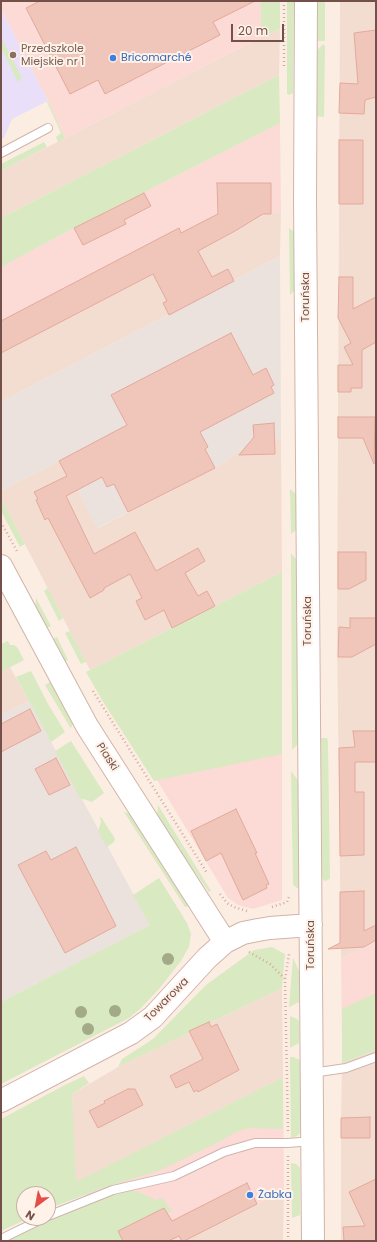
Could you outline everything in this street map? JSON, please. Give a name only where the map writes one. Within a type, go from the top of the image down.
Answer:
[{"type":"street","name":"Toruńska","points":[[306,1],[305,207],[313,1241]]},
{"type":"street","name":"Piaski","points":[[9,560],[87,726],[225,942]]},
{"type":"street","name":"Towarowa","points":[[1,1101],[131,1033],[153,1017],[207,958],[225,942],[243,933],[258,930],[311,925]]},
{"type":"lane","points":[[1,153],[48,128]]},
{"type":"lane","points":[[312,1073],[346,1068],[376,1057]]},
{"type":"lane","points":[[56,1213],[113,1190],[174,1176],[224,1152],[236,1148],[255,1143],[312,1141]]},
{"type":"lane","points":[[1,1239],[28,1226]]},
{"type":"path","points":[[284,1],[284,73]]},
{"type":"path","points":[[1,522],[9,560]]},
{"type":"path","points":[[91,688],[211,880]]},
{"type":"path","points":[[218,891],[227,903],[234,907],[252,911]]},
{"type":"path","points":[[271,907],[286,902],[289,899],[289,893]]},
{"type":"path","points":[[247,951],[270,964],[285,980]]},
{"type":"path","points":[[288,1241],[285,980],[289,954]]},
{"type":"shaded area","points":[[1,1],[261,1],[261,37],[65,138],[48,101],[1,9]]},
{"type":"shaded area","points":[[340,1],[376,1],[376,941],[341,959],[337,635]]},
{"type":"shaded area","name":"Przedszkole Miejskie nr 1","points":[[1,9],[48,101],[12,119],[4,138],[1,139]]},
{"type":"shaded area","points":[[280,29],[279,75],[1,218],[1,171],[261,37]]},
{"type":"shaded area","points":[[280,123],[281,211],[267,214],[254,220],[208,246],[1,353],[1,267]]},
{"type":"shaded area","points":[[281,211],[280,256],[1,402],[1,353],[208,246],[254,220],[267,214]]},
{"type":"shaded area","points":[[280,256],[281,438],[251,440],[246,446],[224,463],[97,528],[69,473],[66,474],[59,461],[1,491],[1,402]]},
{"type":"shaded area","points":[[281,438],[282,572],[90,670],[1,498],[1,491],[59,461],[69,473],[98,528],[224,463],[246,446],[251,440]]},
{"type":"shaded area","points":[[282,572],[282,900],[253,909],[238,905],[228,898],[157,780]]},
{"type":"shaded area","points":[[10,667],[29,701],[1,715],[1,672]]},
{"type":"shaded area","points":[[29,701],[150,925],[1,1002],[1,715]]},
{"type":"shaded area","points":[[376,941],[376,1025],[342,1042],[341,959]]},
{"type":"shaded area","points":[[282,988],[283,1077],[75,1183],[72,1094],[118,1067]]},
{"type":"shaded area","points":[[376,1050],[376,1241],[341,1241],[342,1063]]},
{"type":"shaded area","points":[[283,1077],[284,1193],[257,1204],[184,1241],[119,1241],[75,1183]]},
{"type":"shaded area","points":[[284,1193],[283,1241],[184,1241],[257,1204]]},
{"type":"green space","points":[[261,1],[280,1],[280,29],[261,37]]},
{"type":"green space","points":[[287,1],[294,1],[293,93],[289,95],[287,94]]},
{"type":"green space","points":[[318,1],[325,1],[324,41],[317,41]]},
{"type":"green space","points":[[1,37],[22,78],[18,82],[1,48]]},
{"type":"green space","points":[[323,44],[325,46],[324,117],[316,116],[317,50]]},
{"type":"green space","points":[[279,75],[280,123],[1,267],[1,218]]},
{"type":"green space","points":[[48,101],[65,138],[58,142],[56,137],[61,133],[47,102]]},
{"type":"green space","points":[[44,142],[47,147],[1,171],[1,164]]},
{"type":"green space","points":[[289,228],[294,232],[294,291],[290,295]]},
{"type":"green space","points":[[290,489],[296,494],[297,527],[291,534]]},
{"type":"green space","points":[[1,498],[25,544],[20,547],[1,511]]},
{"type":"green space","points":[[291,553],[296,559],[298,738],[297,745],[292,750]]},
{"type":"green space","points":[[282,572],[282,754],[154,781],[102,700],[86,672]]},
{"type":"green space","points":[[48,588],[63,618],[59,621],[44,591]]},
{"type":"green space","points":[[36,598],[51,626],[47,628],[44,627],[35,610]]},
{"type":"green space","points":[[70,631],[86,662],[81,664],[65,633]]},
{"type":"green space","points":[[57,637],[68,660],[62,664],[52,639]]},
{"type":"green space","points":[[8,641],[10,645],[17,647],[24,660],[1,672],[1,644]]},
{"type":"green space","points":[[31,671],[48,704],[65,732],[51,742],[16,677]]},
{"type":"green space","points":[[50,682],[73,722],[71,729],[45,685]]},
{"type":"green space","points":[[321,738],[327,738],[328,742],[330,879],[325,881],[322,877]]},
{"type":"green space","points":[[71,741],[104,793],[92,802],[80,798],[55,751]]},
{"type":"green space","points":[[291,771],[297,779],[298,785],[299,888],[293,885]]},
{"type":"green space","points":[[158,805],[211,891],[209,892],[157,816]]},
{"type":"green space","points":[[124,812],[132,814],[165,864],[189,906],[185,907]]},
{"type":"green space","points":[[100,817],[115,840],[107,847],[98,831],[101,822]]},
{"type":"green space","points":[[159,878],[187,923],[191,934],[189,947],[181,961],[159,989],[129,1018],[1,1084],[1,1002],[150,925],[133,895]]},
{"type":"green space","points":[[272,947],[285,954],[282,988],[118,1067],[122,1059],[153,1039],[206,985],[254,950]]},
{"type":"green space","points":[[293,958],[300,973],[299,1002],[289,1007]]},
{"type":"green space","points":[[376,993],[376,1050],[342,1063],[342,1009]]},
{"type":"green space","points":[[290,1016],[299,1021],[299,1043],[290,1048]]},
{"type":"green space","points":[[290,1057],[300,1060],[300,1133],[291,1138]]},
{"type":"green space","points":[[84,1076],[89,1083],[72,1094],[76,1182],[283,1077],[283,1129],[249,1128],[236,1132],[217,1143],[158,1171],[103,1188],[56,1206],[56,1186],[16,1186],[16,1224],[1,1231],[1,1119]]},
{"type":"green space","points":[[291,1163],[296,1164],[300,1168],[300,1215],[292,1218]]},
{"type":"green space","points":[[122,1190],[139,1192],[156,1200],[162,1198],[172,1211],[168,1213],[164,1208],[118,1231],[123,1241],[8,1241],[39,1226],[56,1226],[56,1218],[80,1206]]},
{"type":"building","name":"Bricomarché","points":[[40,1],[255,1],[213,22],[220,35],[105,94],[98,80],[70,94],[26,8]]},
{"type":"building","points":[[376,30],[376,97],[365,100],[364,114],[339,113],[340,83],[358,84],[354,33]]},
{"type":"building","points":[[339,140],[363,140],[363,204],[339,204]]},
{"type":"building","points":[[217,183],[271,183],[271,214],[263,214],[198,251],[212,277],[228,269],[234,281],[169,315],[163,303],[167,301],[153,274],[1,353],[1,321],[179,228],[181,233],[218,214]]},
{"type":"building","points":[[144,193],[151,206],[124,220],[126,224],[83,245],[74,228]]},
{"type":"building","points":[[339,277],[353,277],[353,309],[376,297],[376,342],[362,350],[362,388],[351,388],[351,392],[338,392],[338,365],[353,365],[344,347],[351,343],[338,318]]},
{"type":"building","points":[[231,333],[253,375],[266,368],[274,385],[271,387],[274,393],[200,432],[208,447],[205,449],[215,468],[128,512],[114,484],[107,487],[102,477],[66,496],[94,554],[135,532],[156,571],[198,548],[205,561],[185,573],[198,596],[207,591],[215,606],[172,628],[164,610],[145,620],[136,601],[142,598],[130,574],[104,588],[104,590],[90,598],[48,518],[45,520],[34,492],[67,476],[59,461],[127,425],[111,395]]},
{"type":"building","points":[[338,417],[375,417],[374,464],[363,438],[338,438]]},
{"type":"building","points":[[274,423],[275,454],[239,455],[254,437],[253,425]]},
{"type":"building","points":[[338,552],[366,552],[366,580],[349,589],[338,589]]},
{"type":"building","points":[[350,618],[376,618],[376,644],[352,657],[338,657],[339,627],[350,628]]},
{"type":"building","points":[[30,709],[41,731],[1,752],[1,724]]},
{"type":"building","points":[[353,731],[376,731],[376,762],[355,762],[355,792],[364,792],[364,855],[340,856],[339,748],[355,747]]},
{"type":"building","points":[[56,758],[70,785],[49,795],[35,769]]},
{"type":"building","points":[[236,809],[257,853],[255,853],[269,884],[266,885],[267,888],[243,900],[221,853],[206,861],[191,831]]},
{"type":"building","points":[[76,847],[116,926],[65,953],[18,865],[46,851],[51,860]]},
{"type":"building","points":[[364,891],[364,931],[376,925],[376,940],[364,947],[328,949],[340,943],[340,892]]},
{"type":"building","points":[[209,1022],[211,1027],[217,1024],[239,1070],[198,1092],[197,1090],[194,1092],[189,1082],[176,1088],[170,1076],[203,1059],[189,1031]]},
{"type":"building","points":[[128,1089],[135,1089],[143,1105],[98,1128],[89,1111],[105,1103],[104,1101]]},
{"type":"building","points":[[370,1117],[370,1138],[341,1138],[341,1118]]},
{"type":"building","points":[[376,1179],[376,1241],[344,1241],[343,1227],[365,1226],[349,1192]]},
{"type":"building","points":[[247,1183],[257,1204],[184,1241],[182,1241],[179,1236],[168,1241],[123,1241],[118,1231],[164,1208],[172,1221]]},
{"type":"place","name":"Przedszkole Miejskie nr 1","points":[[13,55]]},
{"type":"place","name":"Bricomarché","points":[[113,58]]},
{"type":"place","name":"Żabka","points":[[250,1195]]}]
